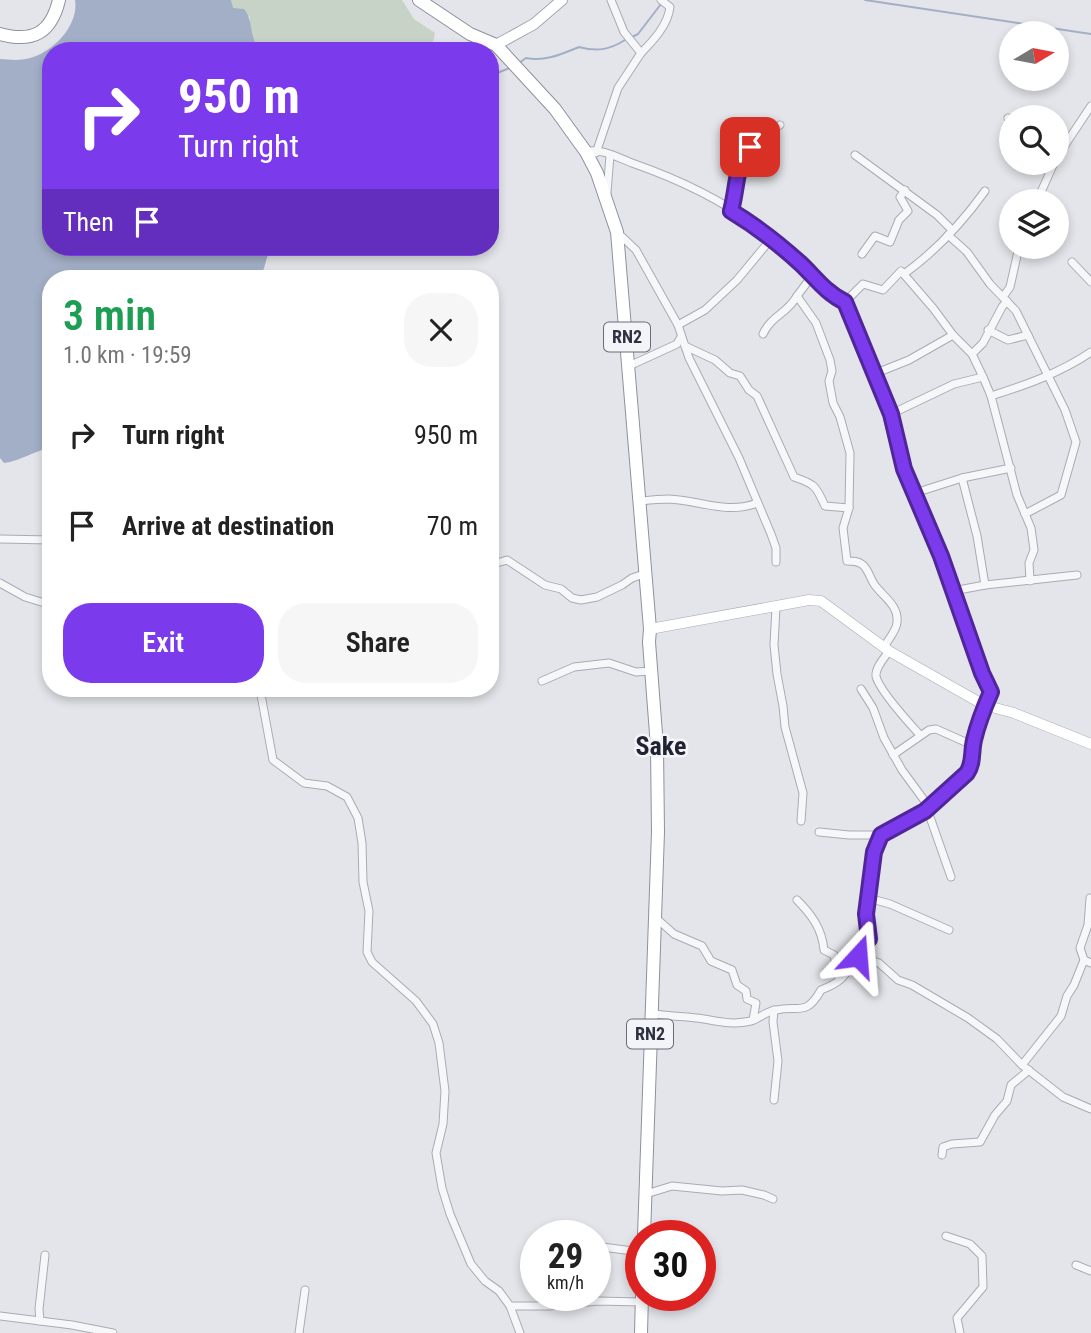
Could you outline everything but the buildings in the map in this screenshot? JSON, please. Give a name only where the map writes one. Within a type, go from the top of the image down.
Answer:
[{"type":"highway","points":[[0,34],[17,39],[45,29],[54,18],[59,0]]},
{"type":"highway","name":"RN2","points":[[419,0],[436,4],[470,34],[489,42]]},
{"type":"highway","name":"RN2","points":[[499,48],[555,109],[591,155],[617,232],[650,629],[657,783],[656,918],[650,1013],[644,1220]]},
{"type":"highway","points":[[641,1333],[642,1311]]},
{"type":"main road","points":[[499,43],[534,24],[562,0]]},
{"type":"main road","points":[[650,629],[809,600],[821,601],[887,649],[984,705],[1014,713],[1091,744]]},
{"type":"street","points":[[611,0],[624,32],[638,49]]},
{"type":"street","points":[[664,2],[670,7],[669,13],[653,42],[638,49],[618,88],[591,155],[610,155],[662,173],[757,226],[835,297],[845,302],[891,414],[904,469],[991,692],[984,705],[972,745],[973,759],[967,773],[927,809],[881,835],[819,832]]},
{"type":"street","points":[[1069,140],[1091,106]]},
{"type":"street","points":[[731,211],[737,188],[736,172],[742,159],[750,147],[780,125]]},
{"type":"street","points":[[607,197],[610,155]]},
{"type":"street","points":[[855,155],[937,215],[1016,311],[1065,410],[1076,442],[1061,495],[1025,514]]},
{"type":"street","points":[[862,254],[875,236],[890,242],[899,220],[908,211],[900,197],[905,190]]},
{"type":"street","points":[[904,274],[930,255],[969,213],[985,191]]},
{"type":"street","points":[[617,232],[636,250],[678,325],[685,346],[739,458],[776,548],[776,562]]},
{"type":"street","points":[[678,325],[705,310],[737,280],[771,239]]},
{"type":"street","points":[[972,354],[983,343],[1005,299],[1016,259]]},
{"type":"street","points":[[1073,262],[1091,282]]},
{"type":"street","points":[[845,302],[863,284],[883,290],[901,271],[972,354],[990,396],[1017,495],[1031,528],[1034,550],[1029,563],[1030,581]]},
{"type":"street","points":[[763,334],[769,322],[791,307],[812,276]]},
{"type":"street","points":[[797,296],[816,323],[830,360],[832,370],[829,381],[833,403],[840,417],[850,453],[849,508],[843,528],[847,561],[863,565],[872,583],[888,599],[896,612],[898,623],[876,671],[877,678],[894,705],[920,735]]},
{"type":"street","points":[[988,330],[1007,340],[1028,335]]},
{"type":"street","points":[[874,374],[909,360],[953,335]]},
{"type":"street","points":[[629,366],[677,344],[681,337]]},
{"type":"street","points":[[685,346],[715,360],[730,373],[740,376],[749,390],[757,396],[794,477],[819,489],[825,506],[849,508]]},
{"type":"street","points":[[990,396],[1047,376],[1091,352]]},
{"type":"street","points":[[891,414],[954,384],[983,377]]},
{"type":"street","points":[[915,493],[962,478],[1011,468]]},
{"type":"street","points":[[962,478],[977,536],[985,585]]},
{"type":"street","points":[[639,504],[641,501],[670,499],[745,508],[757,503]]},
{"type":"street","points":[[0,539],[42,540]]},
{"type":"street","points":[[499,563],[507,561],[545,585],[561,589],[572,598],[581,600],[597,597],[644,573]]},
{"type":"street","points":[[953,591],[985,585],[1077,576]]},
{"type":"street","points":[[0,583],[42,603]]},
{"type":"street","points":[[776,607],[774,645],[777,674],[785,727],[803,793],[801,821]]},
{"type":"street","points":[[542,681],[574,667],[597,664],[609,663],[636,672],[652,671]]},
{"type":"street","points":[[861,689],[873,708],[893,755],[917,789],[927,809],[951,877]]},
{"type":"street","points":[[261,697],[273,760],[304,783],[327,786],[347,797],[358,818],[363,882],[369,911],[367,952],[372,962],[416,1001],[433,1024],[439,1043],[445,1091],[443,1124],[436,1153],[442,1188],[471,1264],[510,1306],[520,1333]]},
{"type":"street","points":[[893,755],[920,735],[936,729],[972,745]]},
{"type":"street","points":[[650,1013],[665,1017],[701,1018],[728,1025],[753,1020],[774,1010],[798,1010],[814,1002],[821,990],[846,976],[858,956],[860,947],[869,939],[866,914],[874,852],[881,835]]},
{"type":"street","points":[[868,898],[890,904],[949,930]]},
{"type":"street","points":[[942,1155],[943,1147],[980,1142],[995,1115],[1007,1101],[1011,1085],[1061,1017],[1067,996],[1088,962],[1080,948],[1088,925],[1090,898]]},
{"type":"street","points":[[797,900],[810,913],[823,935],[824,950],[834,955],[839,979]]},
{"type":"street","points":[[656,918],[674,934],[702,946],[711,961],[732,970],[737,985],[746,991],[747,999],[756,1003],[753,1020]]},
{"type":"street","points":[[858,956],[879,964],[898,980],[912,985],[968,1018],[1063,1097],[1091,1109]]},
{"type":"street","points":[[774,1010],[778,1061],[774,1100]]},
{"type":"street","points":[[645,1195],[672,1186],[722,1191],[742,1190],[772,1199]]},
{"type":"street","points":[[946,1236],[970,1244],[982,1256],[983,1287],[957,1318],[960,1333]]},
{"type":"street","points":[[40,1321],[45,1255]]},
{"type":"street","points":[[1076,1265],[1091,1272]]},
{"type":"street","points":[[299,1333],[305,1290]]},
{"type":"street","points":[[510,1306],[549,1306],[625,1299]]},
{"type":"street","points":[[0,1316],[113,1333]]},
{"type":"green space","points":[[231,0],[402,0],[414,19],[435,33],[433,42],[255,42],[250,32],[250,17],[232,8]]},
{"type":"water","points":[[75,0],[231,0],[233,8],[244,9],[247,13],[255,42],[57,42],[69,27]]},
{"type":"water","points":[[41,54],[42,256],[268,256],[263,270],[42,270],[42,450],[4,463],[0,458],[0,59],[16,60]]},
{"type":"waterway","points":[[865,0],[1091,34]]},
{"type":"waterway","points":[[630,38],[638,34],[661,4]]},
{"type":"waterway","points":[[519,63],[526,58],[546,58],[579,47],[603,49],[625,40]]},
{"type":"waterway","points":[[499,72],[512,67]]},
{"type":"district","name":"Sake","points":[[661,746]]},
{"type":"route","points":[[750,147],[736,172],[737,188],[731,211],[757,226],[835,297],[845,302],[891,414],[904,469],[941,556],[991,692],[984,705],[972,745],[972,766],[967,773],[925,811],[881,835],[874,852],[866,914],[869,939],[860,947],[858,956]]}]
